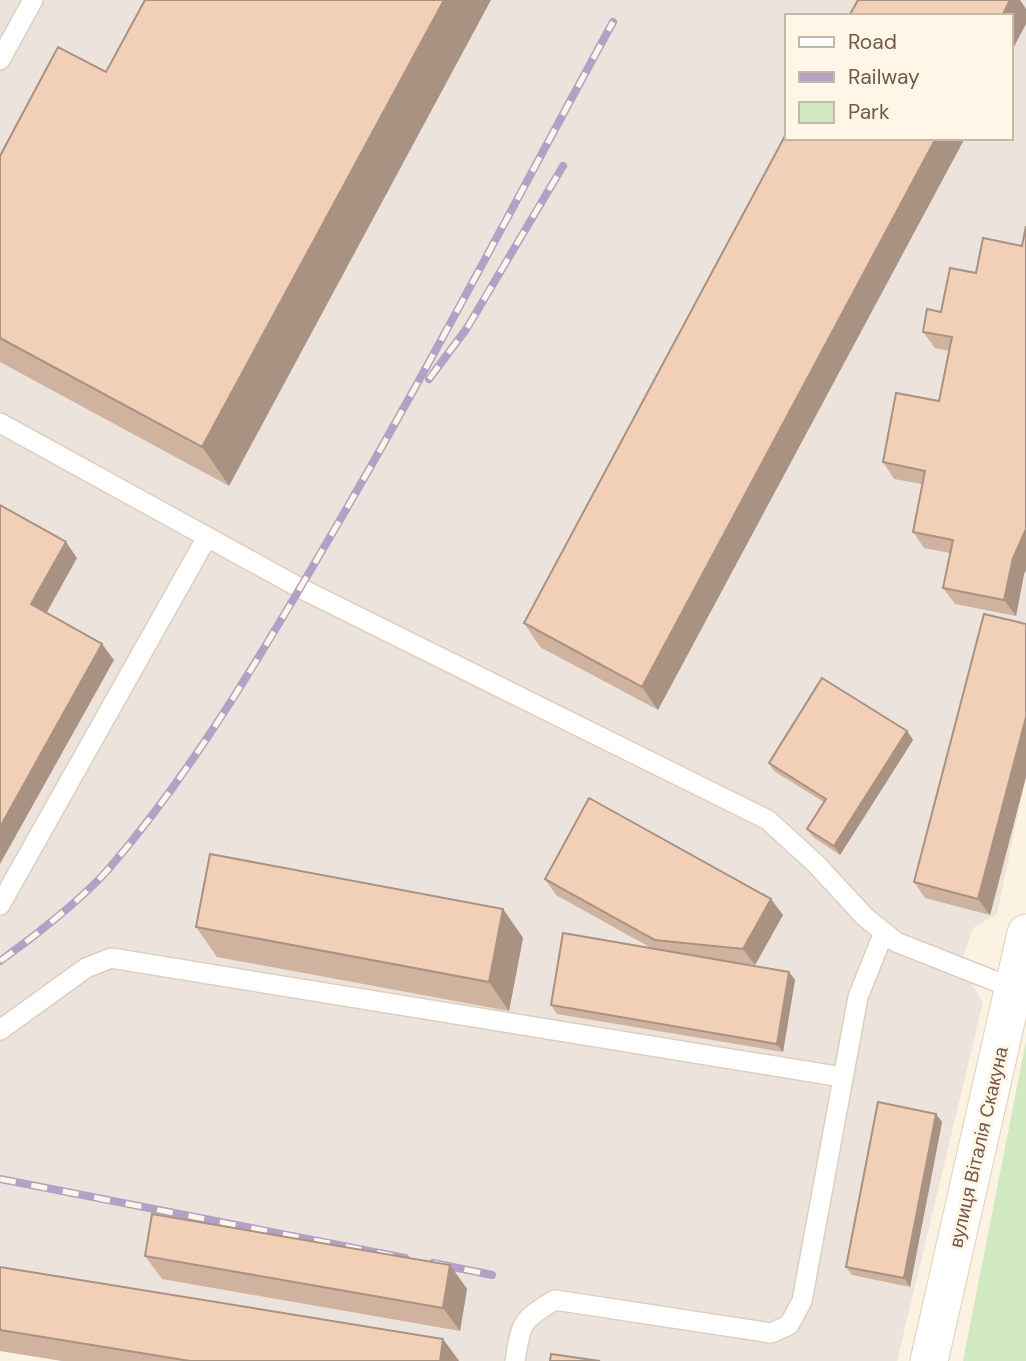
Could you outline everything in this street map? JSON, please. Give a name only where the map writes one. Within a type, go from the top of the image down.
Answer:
[{"type":"street","name":"вулиця Віталія Скакуна","points":[[929,1361],[1026,933]]},
{"type":"lane","points":[[0,60],[33,0]]},
{"type":"lane","points":[[0,423],[300,588],[768,821],[896,942],[1015,989]]},
{"type":"lane","points":[[0,905],[207,537]]},
{"type":"lane","points":[[515,1361],[520,1327],[533,1313],[555,1300],[771,1333],[789,1325],[802,1301],[858,996],[884,932]]},
{"type":"lane","points":[[0,1030],[86,968],[111,958],[842,1077]]},
{"type":"shaded area","points":[[0,0],[1026,0],[1026,775],[997,914],[973,928],[960,966],[983,1002],[897,1361],[62,1361],[0,1351]]},
{"type":"green space","points":[[1026,1041],[1026,1361],[963,1361]]},
{"type":"building","points":[[145,0],[444,0],[202,447],[0,338],[0,156],[58,47],[106,72]]},
{"type":"building","points":[[858,0],[1010,0],[1003,14],[850,14]]},
{"type":"building","points":[[785,136],[785,140],[935,140],[642,687],[524,623]]},
{"type":"building","points":[[1026,226],[1026,529],[1013,558],[1004,600],[943,588],[953,540],[913,532],[925,471],[883,462],[896,393],[939,401],[952,337],[923,332],[927,309],[941,312],[950,268],[976,273],[983,238],[1022,246]]},
{"type":"building","points":[[0,505],[66,542],[31,604],[102,644],[0,827]]},
{"type":"building","points":[[984,614],[1026,624],[1026,717],[978,899],[914,882]]},
{"type":"building","points":[[822,678],[907,731],[834,846],[807,829],[826,799],[769,763]]},
{"type":"building","points":[[589,798],[771,899],[743,949],[655,940],[545,879]]},
{"type":"building","points":[[210,854],[503,909],[489,982],[196,927]]},
{"type":"building","points":[[563,933],[789,972],[777,1044],[551,1005]]},
{"type":"building","points":[[878,1102],[936,1114],[904,1278],[846,1267]]},
{"type":"building","points":[[152,1214],[450,1265],[443,1308],[145,1256]]},
{"type":"building","points":[[0,1267],[443,1339],[440,1361],[190,1361],[0,1330]]},
{"type":"building","points":[[551,1354],[600,1361],[550,1361]]},
{"type":"railway","points":[[0,961],[59,916],[112,865],[198,752],[250,672],[361,484],[613,22]]},
{"type":"railway","points":[[429,379],[467,328],[563,166]]},
{"type":"railway","points":[[0,1179],[405,1258]]},
{"type":"railway","points":[[433,1263],[492,1275]]}]
